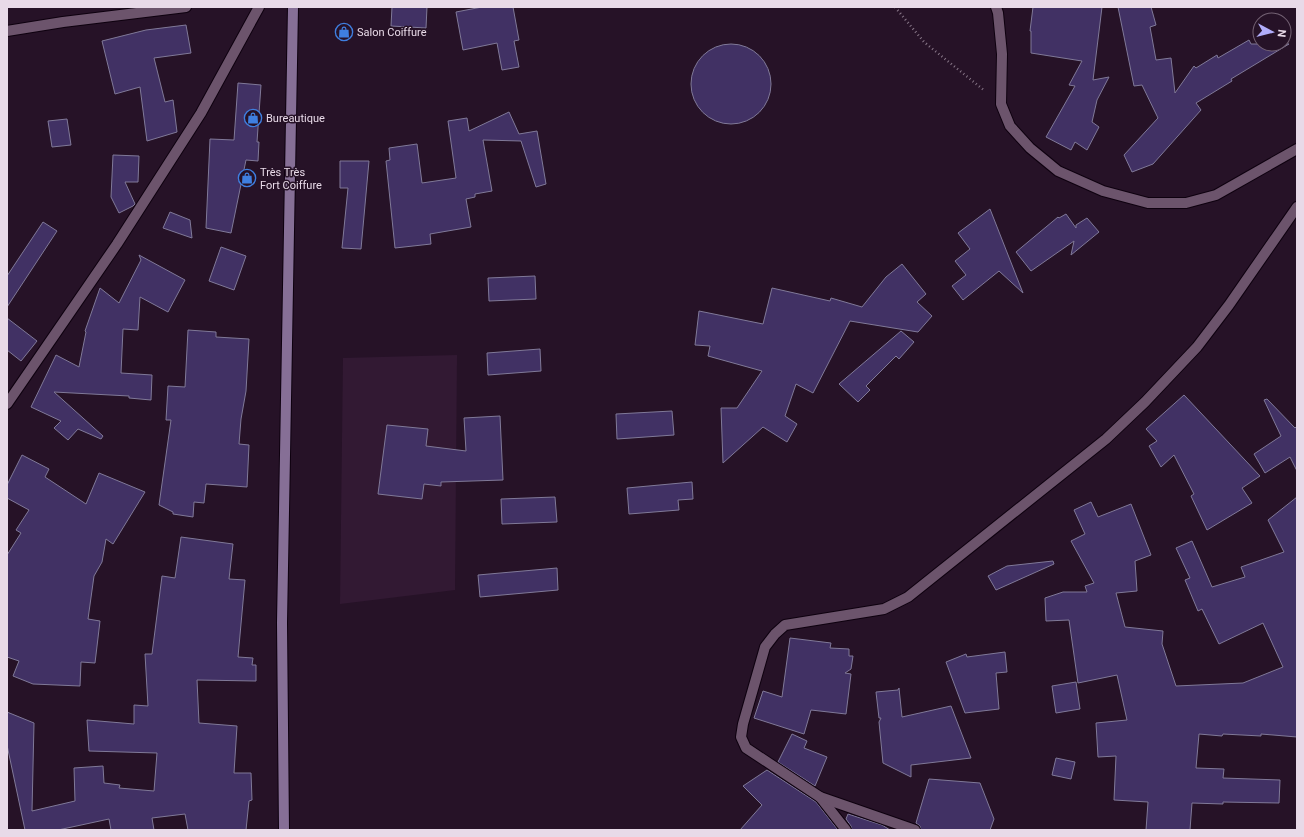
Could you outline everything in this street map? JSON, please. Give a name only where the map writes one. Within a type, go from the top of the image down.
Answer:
[{"type":"main road","points":[[284,830],[282,623],[293,7]]},
{"type":"street","points":[[7,31],[64,22],[186,7]]},
{"type":"street","points":[[8,402],[118,244],[201,113],[259,7]]},
{"type":"street","points":[[996,7],[998,13],[1002,54],[1001,104],[1010,126],[1030,148],[1058,171],[1103,191],[1148,203],[1186,203],[1216,194],[1297,149]]},
{"type":"street","points":[[916,830],[820,796],[746,748],[741,737],[743,724],[765,647],[775,634],[785,625],[884,609],[908,597],[1106,439],[1145,402],[1197,346],[1229,305],[1297,206]]},
{"type":"street","points":[[820,796],[846,830]]},
{"type":"path","points":[[896,7],[924,42],[1001,104]]},
{"type":"shaded area","points":[[457,355],[455,590],[340,604],[343,358]]},
{"type":"building","points":[[392,7],[427,7],[426,28],[391,26]]},
{"type":"building","points":[[482,7],[513,7],[519,40],[514,41],[519,67],[502,70],[497,43],[463,50],[456,12]]},
{"type":"building","points":[[1033,7],[1102,7],[1093,80],[1109,77],[1097,100],[1092,122],[1099,127],[1087,150],[1075,142],[1071,150],[1046,137],[1075,86],[1069,85],[1082,61],[1031,53],[1030,31]]},
{"type":"building","points":[[1118,7],[1151,7],[1156,25],[1150,27],[1156,60],[1171,58],[1175,93],[1194,66],[1196,68],[1217,55],[1218,58],[1249,40],[1252,44],[1252,52],[1276,52],[1231,79],[1232,81],[1196,103],[1201,110],[1153,164],[1132,172],[1124,155],[1158,118],[1142,85],[1134,86]]},
{"type":"building","points":[[186,25],[191,53],[154,58],[165,102],[173,100],[177,132],[147,141],[140,87],[115,94],[102,41],[146,30]]},
{"type":"building","points":[[731,44],[746,47],[759,56],[768,69],[771,84],[768,99],[759,112],[746,121],[731,124],[716,121],[703,112],[694,99],[691,84],[694,69],[703,56],[716,47]]},
{"type":"building","points":[[238,83],[261,85],[257,142],[259,142],[258,161],[246,160],[231,233],[206,228],[210,139],[234,140]]},
{"type":"building","points":[[509,112],[519,134],[537,131],[546,184],[536,187],[521,141],[483,140],[492,191],[475,194],[475,197],[466,199],[471,227],[430,234],[431,244],[395,248],[386,161],[390,160],[389,148],[417,144],[422,183],[456,178],[448,121],[467,118],[469,131]]},
{"type":"building","points":[[67,119],[71,145],[52,147],[48,121]]},
{"type":"building","points":[[113,155],[139,156],[138,182],[125,182],[135,204],[119,213],[111,197]]},
{"type":"building","points":[[340,161],[369,161],[361,249],[342,248],[348,188],[340,188]]},
{"type":"building","points":[[990,209],[1023,293],[999,271],[963,300],[952,286],[966,275],[955,261],[970,249],[958,233]]},
{"type":"building","points":[[170,212],[190,220],[192,238],[163,228]]},
{"type":"building","points":[[1066,214],[1076,228],[1076,225],[1087,218],[1099,232],[1071,255],[1074,241],[1031,271],[1016,252],[1058,217],[1059,218]]},
{"type":"building","points":[[43,222],[57,231],[7,307],[7,276]]},
{"type":"building","points":[[221,247],[246,256],[234,290],[209,281]]},
{"type":"building","points":[[139,255],[185,280],[168,312],[140,297],[138,330],[123,329],[121,373],[152,375],[151,400],[129,398],[129,396],[54,392],[103,436],[101,439],[78,429],[68,440],[54,428],[61,421],[31,407],[56,355],[79,367],[85,331],[100,288],[119,303],[141,260]]},
{"type":"building","points":[[902,264],[926,294],[917,302],[932,316],[918,332],[850,321],[813,393],[796,384],[785,416],[797,424],[787,442],[763,427],[723,463],[721,408],[737,408],[762,371],[708,356],[710,346],[695,345],[699,311],[763,324],[772,288],[830,301],[831,298],[862,307],[886,277]]},
{"type":"building","points":[[535,276],[536,299],[489,301],[488,278]]},
{"type":"building","points":[[7,318],[37,341],[21,361],[7,350]]},
{"type":"building","points":[[188,330],[216,332],[216,337],[249,339],[246,391],[241,419],[239,444],[249,445],[247,487],[206,484],[204,503],[194,502],[193,517],[173,514],[173,512],[159,505],[171,420],[166,420],[168,386],[185,387]]},
{"type":"building","points":[[901,331],[914,342],[899,359],[896,356],[866,386],[870,390],[858,402],[839,384]]},
{"type":"building","points":[[540,349],[541,371],[488,375],[487,353]]},
{"type":"building","points":[[1184,395],[1260,476],[1242,488],[1252,503],[1207,530],[1191,496],[1194,494],[1174,455],[1161,467],[1149,446],[1157,441],[1146,429]]},
{"type":"building","points":[[1267,399],[1295,428],[1297,426],[1297,471],[1290,457],[1265,473],[1254,454],[1281,436],[1264,400]]},
{"type":"building","points":[[672,411],[674,435],[617,439],[616,414]]},
{"type":"building","points":[[500,416],[503,480],[441,482],[441,486],[424,484],[422,499],[378,494],[387,425],[428,429],[426,446],[466,451],[464,418]]},
{"type":"building","points":[[22,455],[49,469],[45,477],[86,504],[99,473],[145,492],[113,544],[106,539],[102,562],[94,576],[88,619],[100,621],[95,663],[81,662],[80,686],[33,684],[13,676],[19,661],[7,657],[7,555],[21,533],[16,530],[29,510],[7,498],[7,485]]},
{"type":"building","points":[[692,482],[693,499],[678,500],[679,510],[629,514],[627,488]]},
{"type":"building","points":[[555,497],[557,522],[502,524],[501,499]]},
{"type":"building","points":[[1297,497],[1297,737],[1261,734],[1261,736],[1223,734],[1222,736],[1199,734],[1196,768],[1224,769],[1223,778],[1280,780],[1279,803],[1192,803],[1190,830],[1146,830],[1148,802],[1114,800],[1116,756],[1098,757],[1096,723],[1127,720],[1117,675],[1078,683],[1069,620],[1046,621],[1045,598],[1063,592],[1087,592],[1085,586],[1094,583],[1071,541],[1085,534],[1074,510],[1091,502],[1098,517],[1131,504],[1151,555],[1135,561],[1137,591],[1116,593],[1125,627],[1163,631],[1162,644],[1176,686],[1243,683],[1283,667],[1263,623],[1219,644],[1202,609],[1198,611],[1185,580],[1190,578],[1176,548],[1192,541],[1212,587],[1245,577],[1241,567],[1284,552],[1268,520]]},
{"type":"building","points":[[181,537],[233,544],[229,579],[245,580],[238,657],[253,658],[252,665],[256,665],[256,681],[197,680],[199,723],[237,726],[234,773],[251,773],[252,800],[249,801],[246,830],[188,830],[185,814],[152,818],[154,830],[111,830],[109,819],[58,830],[25,830],[7,745],[7,712],[34,723],[32,811],[75,801],[74,768],[103,766],[104,783],[120,785],[119,788],[154,791],[157,753],[89,751],[87,720],[134,724],[134,705],[148,706],[145,654],[152,654],[162,576],[175,578]]},
{"type":"building","points":[[1053,561],[1054,564],[996,590],[988,576],[1007,566]]},
{"type":"building","points":[[557,568],[558,590],[480,597],[478,575]]},
{"type":"building","points":[[790,638],[831,643],[830,648],[849,649],[849,656],[853,656],[851,669],[845,673],[851,674],[846,714],[811,710],[804,734],[754,718],[763,691],[782,697]]},
{"type":"building","points":[[1005,652],[1007,672],[996,673],[999,709],[965,713],[946,662],[966,654],[967,657]]},
{"type":"building","points":[[1076,682],[1080,709],[1056,713],[1052,686]]},
{"type":"building","points":[[899,688],[902,717],[951,706],[971,758],[911,765],[911,777],[883,763],[879,722],[881,718],[879,718],[876,692],[898,690]]},
{"type":"building","points":[[792,734],[807,741],[804,748],[827,757],[815,786],[778,762]]},
{"type":"building","points":[[1056,758],[1075,762],[1071,779],[1052,775]]},
{"type":"building","points":[[767,770],[816,802],[838,830],[740,830],[762,805],[743,786]]},
{"type":"building","points":[[929,779],[980,783],[994,819],[990,830],[921,830],[920,826],[916,823]]},
{"type":"building","points":[[848,814],[882,825],[890,830],[852,830],[846,819]]},
{"type":"place","name":"Salon Coiffure","points":[[344,32]]},
{"type":"place","name":"Bureautique","points":[[253,118]]},
{"type":"place","name":"Très Très Fort Coiffure","points":[[247,178]]}]
